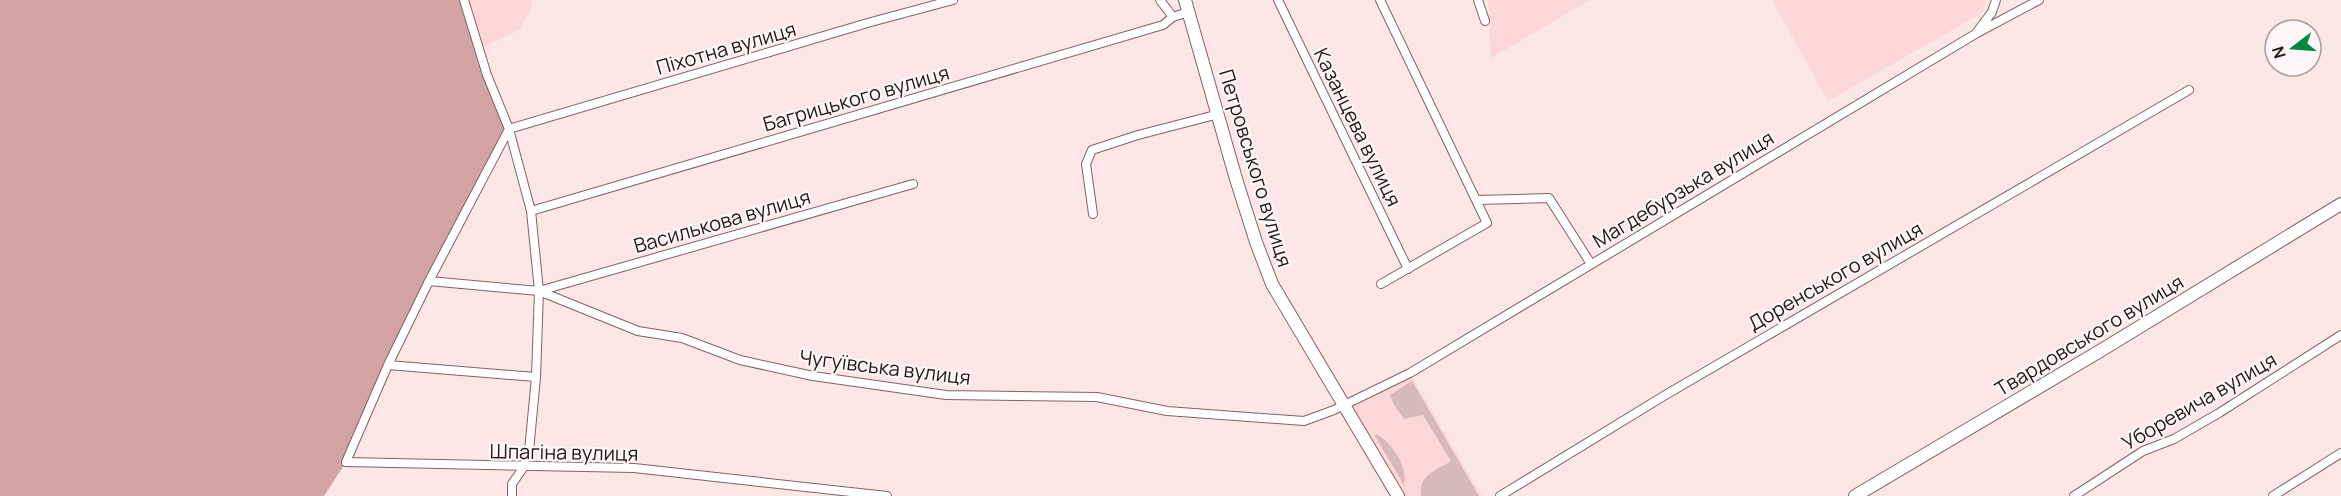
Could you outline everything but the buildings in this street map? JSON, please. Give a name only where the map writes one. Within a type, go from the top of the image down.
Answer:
[{"type":"main road","name":"Петровського вулиця","points":[[1186,6],[1256,242],[1272,284],[1398,496]]},
{"type":"main road","name":"Твардовського вулиця","points":[[1855,496],[2169,310],[2341,204]]},
{"type":"street","points":[[464,0],[487,75],[509,129],[531,211],[539,291],[536,377],[529,451],[523,468],[512,484],[512,496]]},
{"type":"street","name":"Піхотна вулиця","points":[[509,129],[860,25],[953,0]]},
{"type":"street","points":[[1160,0],[1173,17]]},
{"type":"street","name":"Казанцева вулиця","points":[[1278,0],[1408,269]]},
{"type":"street","points":[[1380,0],[1487,223],[1381,284]]},
{"type":"street","points":[[1478,0],[1485,21]]},
{"type":"street","points":[[1977,33],[1992,12],[1996,0]]},
{"type":"street","name":"Магдебурзька вулиця","points":[[1343,405],[1410,373],[1977,33],[2039,0]]},
{"type":"street","name":"Багрицького вулиця","points":[[531,211],[1152,29],[1163,25],[1186,6]]},
{"type":"street","name":"Доренського вулиця","points":[[1500,496],[1677,388],[2189,90]]},
{"type":"street","points":[[1093,213],[1086,164],[1092,150],[1218,114]]},
{"type":"street","name":"Шпагіна вулиця","points":[[509,129],[429,281],[388,365],[346,462],[523,468],[634,468],[887,496]]},
{"type":"street","name":"Василькова вулиця","points":[[539,291],[913,184]]},
{"type":"street","points":[[1476,200],[1549,198],[1591,264]]},
{"type":"street","points":[[429,281],[539,291]]},
{"type":"street","name":"Чугуївська вулиця","points":[[539,291],[638,331],[682,338],[740,360],[813,376],[946,394],[1097,398],[1167,411],[1304,421],[1343,405]]},
{"type":"street","name":"Уборевича вулиця","points":[[2074,496],[2143,451],[2174,439],[2219,413],[2341,335]]},
{"type":"street","points":[[388,365],[536,377]]},
{"type":"street","points":[[2274,496],[2341,453]]},
{"type":"shaded area","points":[[0,0],[464,0],[509,129],[428,281],[346,462],[324,496],[0,496]]},
{"type":"shaded area","points":[[464,0],[531,0],[532,8],[519,30],[479,49]]},
{"type":"shaded area","points":[[1488,0],[1590,0],[1491,58]]},
{"type":"shaded area","points":[[1772,0],[1985,0],[1982,13],[1828,101]]},
{"type":"shaded area","points":[[1410,373],[1482,496],[1403,496],[1349,402]]},
{"type":"shaded area","points":[[1412,381],[1479,496],[1421,496],[1422,483],[1425,478],[1451,461],[1423,415],[1404,419],[1394,405],[1390,395]]},
{"type":"shaded area","points":[[1376,434],[1398,456],[1404,471],[1404,485],[1375,436]]}]
